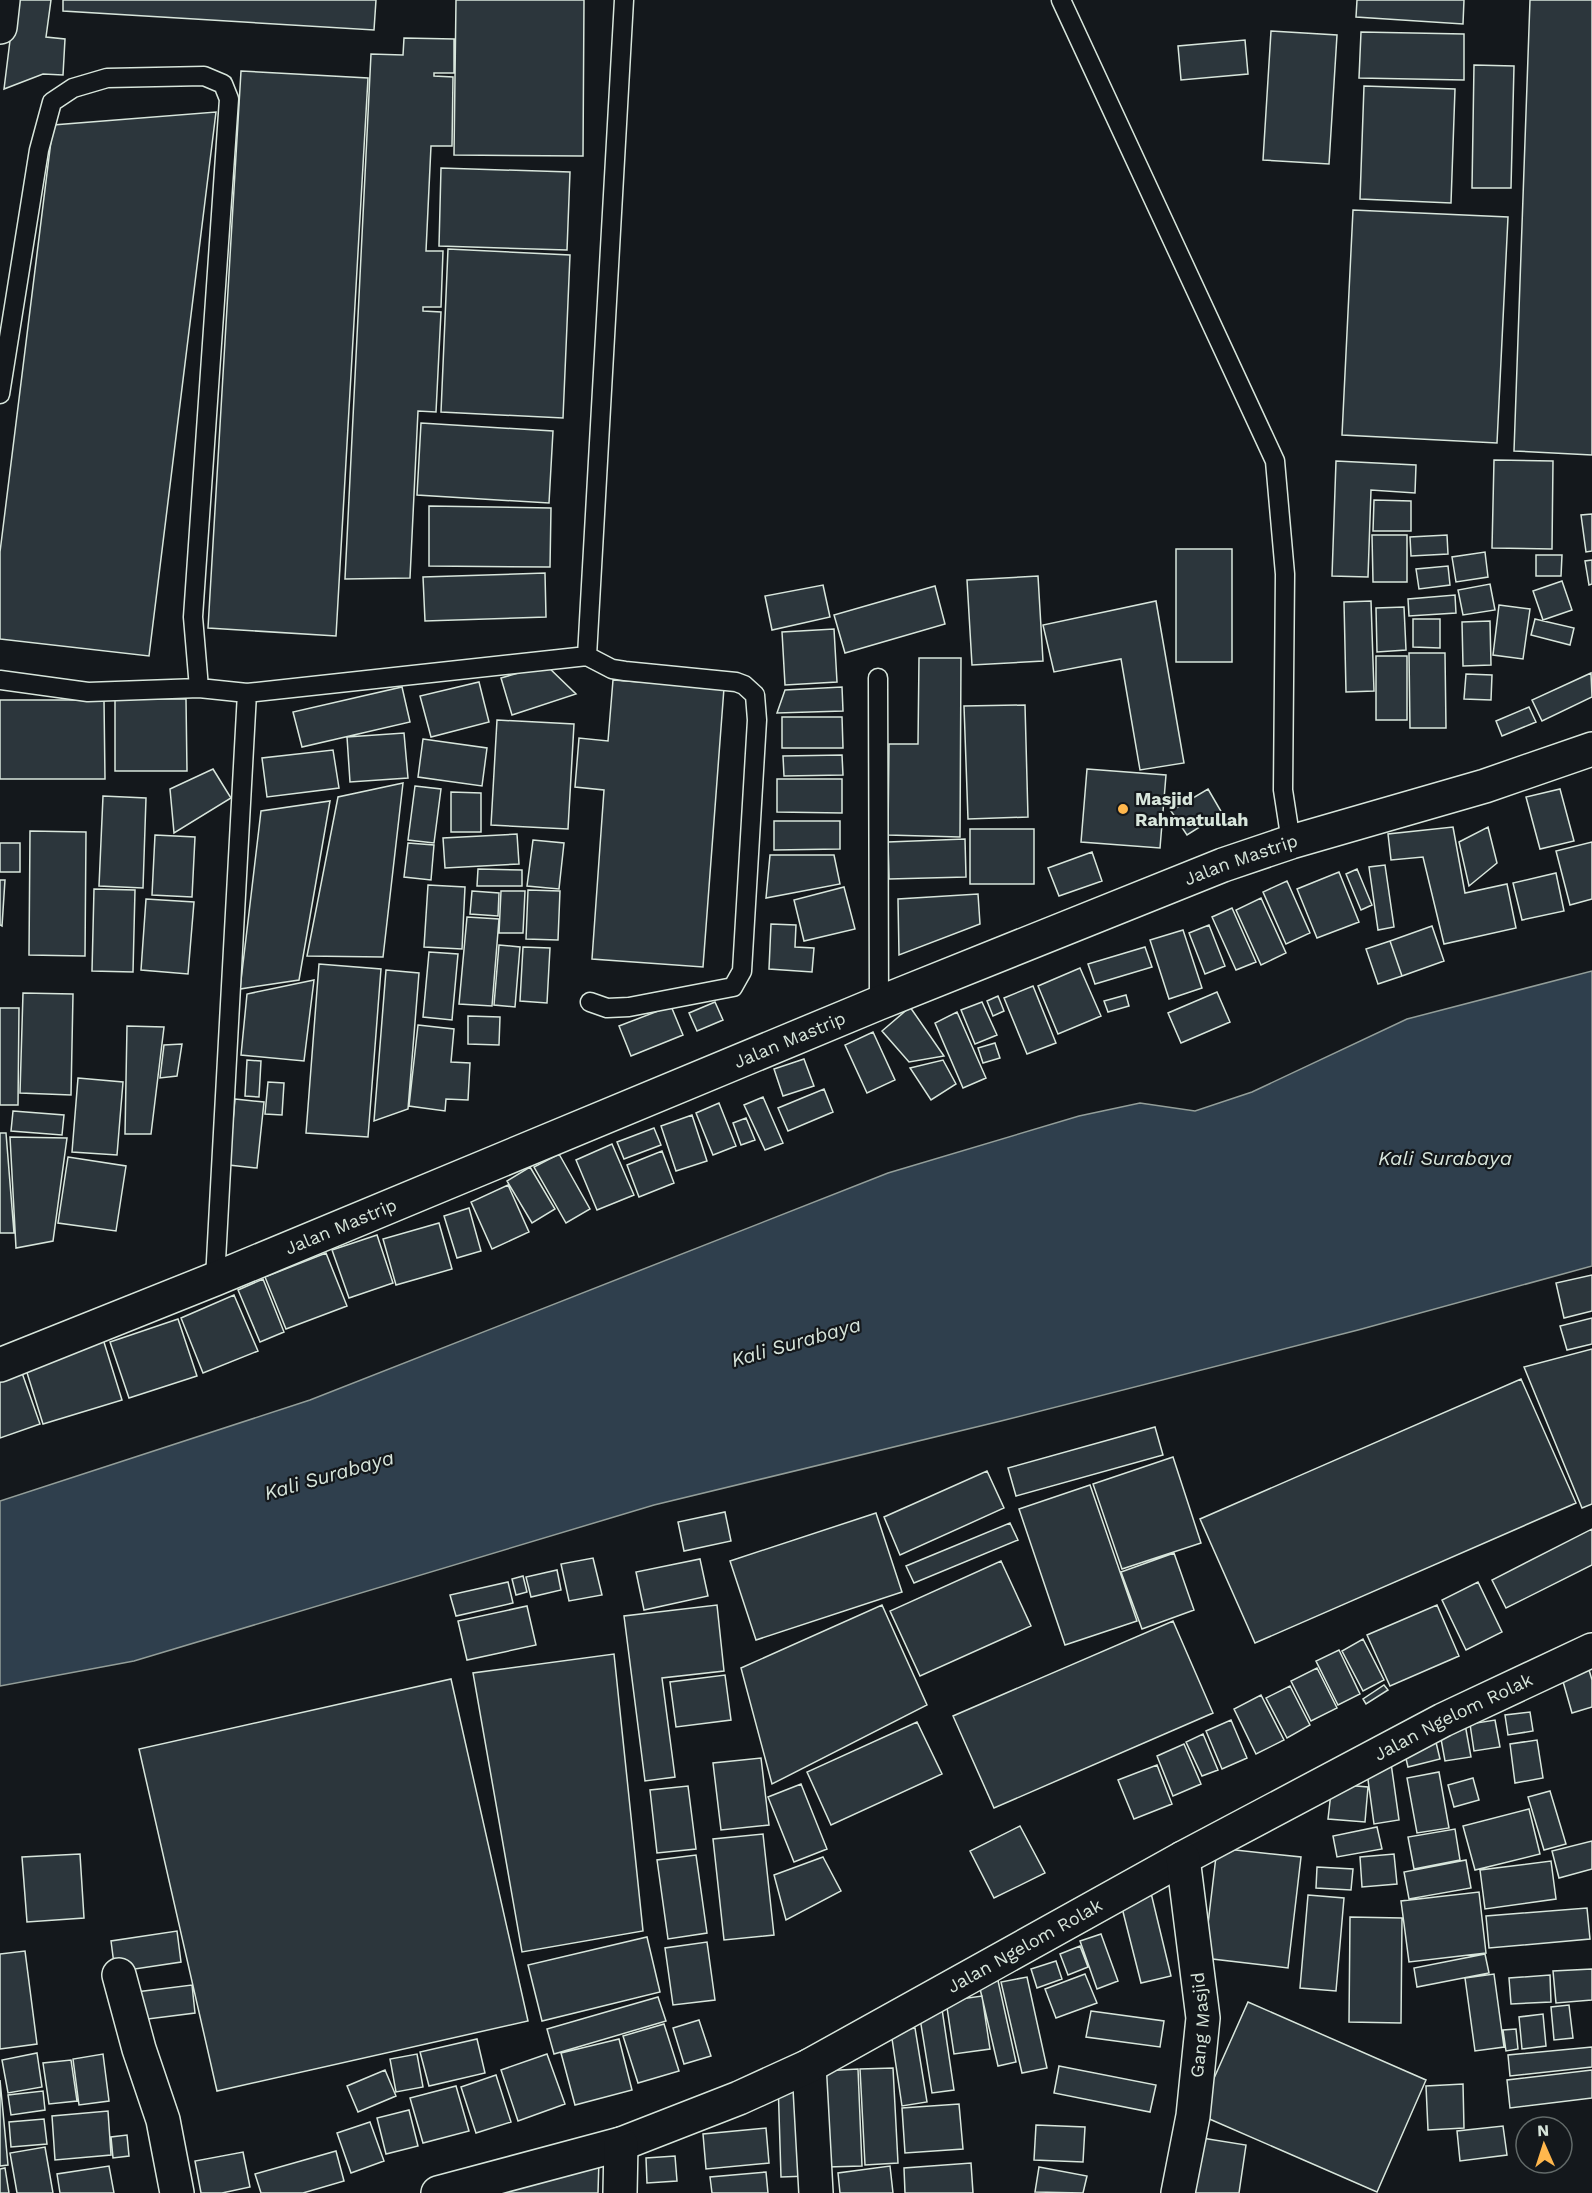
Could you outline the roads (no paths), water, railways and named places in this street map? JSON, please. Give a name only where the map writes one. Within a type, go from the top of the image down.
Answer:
[{"type":"street","points":[[0,27],[3,0]]},
{"type":"street","name":"Jalan Mastrip","points":[[0,1365],[215,1279],[879,1003],[1223,865],[1291,842],[1485,786],[1592,749]]},
{"type":"street","name":"Jalan Ngelom Rolak","points":[[438,2193],[621,2144],[738,2098],[809,2066],[1183,1858],[1443,1720],[1592,1650]]},
{"type":"street","name":"Gang Masjid","points":[[1178,2193],[1193,2116],[1203,2018],[1183,1858]]},
{"type":"street","points":[[118,1975],[139,2049],[163,2120],[177,2193]]},
{"type":"street","points":[[809,2066],[816,2193]]},
{"type":"street","points":[[620,2193],[621,2144]]},
{"type":"lane","points":[[587,656],[624,0]]},
{"type":"lane","points":[[1061,0],[1275,461],[1286,574],[1283,790],[1291,842]]},
{"type":"lane","points":[[0,394],[39,150],[52,102],[73,88],[108,78],[204,76],[223,84],[229,99],[193,617],[199,688]]},
{"type":"lane","points":[[0,681],[88,692],[199,688],[247,693],[587,656],[612,669],[735,682],[744,685],[755,695],[757,712],[742,971],[733,987],[629,1007],[607,1008],[590,1002]]},
{"type":"lane","points":[[878,678],[879,1003]]},
{"type":"lane","points":[[215,1279],[247,693]]},
{"type":"water","name":"Kali Surabaya","points":[[1592,971],[1592,1266],[1358,1330],[1001,1421],[654,1505],[134,1661],[0,1686],[0,1501],[310,1400],[888,1173],[1079,1116],[1140,1103],[1195,1111],[1252,1092],[1407,1019]]},
{"type":"place","name":"Masjid Rahmatullah","points":[[1123,809]]}]
